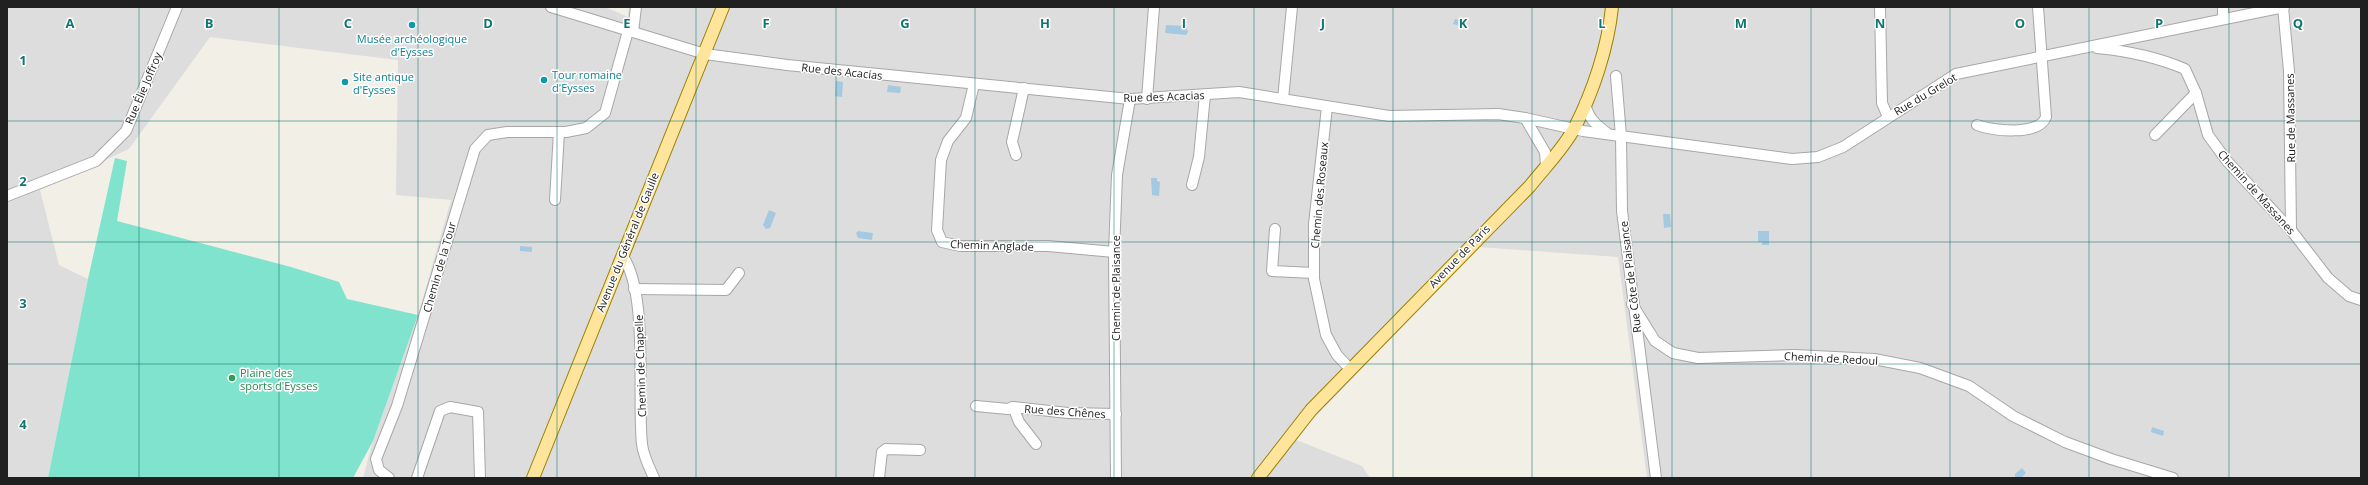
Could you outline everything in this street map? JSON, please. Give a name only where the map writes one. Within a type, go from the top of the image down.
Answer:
[{"type":"main road","name":"Avenue du Général de Gaulle","points":[[532,478],[723,7]]},
{"type":"main road","name":"Avenue de Paris","points":[[1258,478],[1311,410],[1530,186],[1546,166],[1574,128],[1585,103],[1603,51],[1612,7]]},
{"type":"street","name":"Rue Élie Joffroy","points":[[7,196],[96,161],[126,131],[177,7]]},
{"type":"street","name":"Rue des Acacias","points":[[551,7],[705,54],[787,65],[1130,99],[1239,92],[1389,116],[1498,114],[1574,128]]},
{"type":"street","name":"Chemin de la Tour","points":[[389,478],[379,470],[376,459],[397,406],[475,149],[488,135],[507,132],[560,132],[586,128],[605,113],[636,7]]},
{"type":"street","points":[[1147,99],[1154,7]]},
{"type":"street","points":[[1283,98],[1292,7]]},
{"type":"street","points":[[1880,7],[1882,103],[1888,117]]},
{"type":"street","points":[[1976,126],[1987,129],[2032,130],[2044,123],[2046,117],[2038,7]]},
{"type":"street","points":[[2223,7],[2223,19]]},
{"type":"street","name":"Rue du Grelot","points":[[1574,128],[1621,136],[1804,159],[1831,153],[1956,74],[2283,7]]},
{"type":"street","name":"Rue de Massanes","points":[[2283,7],[2289,71],[2291,230]]},
{"type":"street","name":"Chemin de Massanes","points":[[2085,47],[2122,50],[2162,59],[2185,69],[2196,93],[2208,135],[2227,161],[2291,230],[2328,278],[2349,296],[2361,300]]},
{"type":"street","name":"Rue Côte de Plaisance","points":[[1616,76],[1621,136],[1622,211],[1632,304],[1656,478]]},
{"type":"street","name":"Chemin Anglade","points":[[974,84],[966,118],[948,141],[941,160],[937,230],[942,242],[960,246],[1048,246],[1114,252]]},
{"type":"street","points":[[1016,155],[1012,142],[1024,88]]},
{"type":"street","points":[[2155,135],[2196,93]]},
{"type":"street","points":[[1192,185],[1199,157],[1205,95]]},
{"type":"street","name":"Chemin de Plaisance","points":[[1116,478],[1114,252],[1117,175],[1130,99]]},
{"type":"street","points":[[1585,103],[1588,114],[1595,124],[1609,134]]},
{"type":"street","name":"Chemin des Roseaux","points":[[1327,107],[1314,224],[1314,273],[1326,335],[1337,355],[1350,369]]},
{"type":"street","points":[[1525,118],[1545,152],[1546,166]]},
{"type":"street","points":[[556,200],[560,132]]},
{"type":"street","points":[[1275,229],[1272,271],[1314,273]]},
{"type":"street","name":"Chemin de Chapelle","points":[[622,255],[628,262],[638,307],[642,445],[654,478]]},
{"type":"street","points":[[634,288],[726,290],[739,273]]},
{"type":"street","name":"Chemin de Redoul","points":[[1632,304],[1654,341],[1673,353],[1698,358],[1795,355],[1874,359],[1920,368],[1969,386],[2013,416],[2065,442],[2111,459],[2173,478]]},
{"type":"street","name":"Rue des Chênes","points":[[976,406],[1008,409],[1013,407],[1068,413],[1116,414]]},
{"type":"street","name":"Rue des Chênes","points":[[1013,407],[1019,422],[1036,444]]},
{"type":"street","points":[[417,478],[440,411],[450,408],[478,412],[480,478]]},
{"type":"street","points":[[879,478],[882,452],[886,449],[920,450]]},
{"type":"shaded area","points":[[7,7],[605,7],[628,17],[629,7],[2361,7],[2361,478],[1647,478],[1618,257],[1479,247],[1294,439],[1362,466],[1370,478],[363,478],[373,441],[418,315],[451,200],[396,195],[398,60],[210,37],[129,149],[40,190],[59,265],[88,279],[48,478],[7,478]]},
{"type":"green space","name":"Plaine des sports d'Eysses","points":[[115,158],[127,161],[117,221],[291,267],[339,282],[347,299],[418,315],[373,441],[353,478],[48,478],[88,279]]},
{"type":"water","points":[[1455,19],[1466,22],[1465,27],[1453,24]]},
{"type":"water","points":[[1166,25],[1186,26],[1188,32],[1186,35],[1165,33]]},
{"type":"water","points":[[836,81],[843,82],[842,97],[835,96]]},
{"type":"water","points":[[888,85],[901,87],[900,93],[887,92]]},
{"type":"water","points":[[1151,178],[1157,178],[1157,181],[1160,182],[1159,196],[1152,195]]},
{"type":"water","points":[[769,210],[776,213],[770,228],[766,229],[763,225]]},
{"type":"water","points":[[1663,214],[1670,214],[1671,227],[1664,228]]},
{"type":"water","points":[[858,231],[873,233],[872,240],[858,238],[856,233]]},
{"type":"water","points":[[1758,231],[1769,231],[1769,245],[1762,245],[1762,242],[1758,242]]},
{"type":"water","points":[[520,246],[532,247],[532,252],[520,251]]},
{"type":"water","points":[[2152,427],[2164,431],[2163,436],[2151,432]]},
{"type":"water","points":[[2022,468],[2026,473],[2021,478],[2015,478],[2015,474]]},
{"type":"place","name":"Musée archéologique d'Eysses","points":[[412,25]]},
{"type":"place","name":"Tour romaine d'Eysses","points":[[544,80]]},
{"type":"place","name":"Site antique d'Eysses","points":[[345,82]]},
{"type":"place","name":"Plaine des sports d'Eysses","points":[[232,378]]}]
